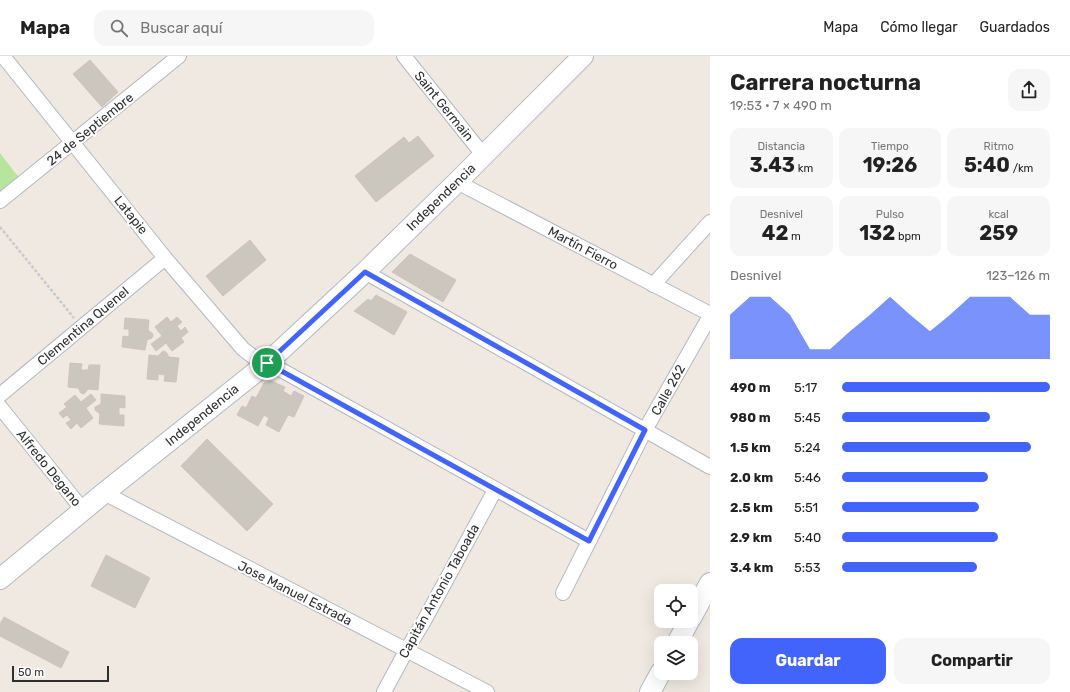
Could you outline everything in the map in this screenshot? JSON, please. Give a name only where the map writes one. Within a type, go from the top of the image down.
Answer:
[{"type":"street","name":"Latapie","points":[[3,56],[165,258],[243,349],[252,356],[589,541]]},
{"type":"street","name":"24 de Septiembre","points":[[0,201],[179,56]]},
{"type":"street","name":"Saint Germain","points":[[404,56],[484,156]]},
{"type":"street","name":"Independencia","points":[[0,579],[104,493],[267,363],[365,272],[484,156],[583,56]]},
{"type":"street","name":"Martín Fierro","points":[[457,182],[710,315]]},
{"type":"street","points":[[653,285],[710,222]]},
{"type":"street","name":"Clementina Quenel","points":[[0,395],[165,258]]},
{"type":"street","points":[[365,272],[710,467]]},
{"type":"street","name":"Calle 262","points":[[563,593],[645,430],[710,315]]},
{"type":"street","name":"Alfredo Degano","points":[[0,407],[83,510]]},
{"type":"street","name":"Capitán Antonio Taboada","points":[[384,692],[495,490]]},
{"type":"street","name":"Jose Manuel Estrada","points":[[104,493],[487,692]]},
{"type":"street","points":[[698,605],[710,583]]},
{"type":"street","points":[[650,692],[657,680]]},
{"type":"path","points":[[0,227],[82,327]]},
{"type":"green space","points":[[0,153],[23,183],[0,201]]},
{"type":"building","points":[[90,60],[118,92],[102,107],[73,74]]},
{"type":"building","points":[[418,136],[434,156],[376,202],[355,176],[404,137],[409,143]]},
{"type":"building","points":[[250,240],[266,260],[223,296],[206,276]]},
{"type":"building","points":[[410,254],[456,280],[443,302],[392,272]]},
{"type":"building","points":[[376,295],[407,312],[394,335],[354,311],[368,299],[371,301]]},
{"type":"building","points":[[167,317],[171,322],[177,317],[182,322],[177,326],[181,331],[185,327],[188,332],[181,338],[184,342],[172,351],[166,343],[156,351],[151,344],[162,336],[155,327]]},
{"type":"building","points":[[125,318],[149,320],[148,330],[153,334],[152,338],[147,340],[145,350],[122,347],[123,336],[129,337],[129,329],[124,329]]},
{"type":"building","points":[[163,351],[166,352],[169,357],[179,358],[176,382],[164,381],[165,375],[158,374],[158,380],[147,379],[149,355],[158,356]]},
{"type":"building","points":[[70,363],[82,364],[81,370],[88,370],[89,365],[100,365],[98,390],[88,389],[84,394],[81,393],[78,388],[68,387]]},
{"type":"building","points":[[271,381],[285,387],[283,391],[291,396],[294,391],[304,396],[294,417],[288,415],[279,432],[266,425],[269,418],[264,415],[258,426],[237,415],[242,406],[246,408],[252,396],[256,398],[264,383]]},
{"type":"building","points":[[91,394],[96,400],[86,408],[93,418],[81,428],[77,423],[71,429],[66,423],[71,420],[67,415],[63,418],[59,413],[67,407],[64,404],[75,395],[81,402]]},
{"type":"building","points":[[101,394],[125,396],[125,408],[119,407],[119,415],[124,415],[124,426],[99,424],[100,414],[95,410],[95,407],[101,404]]},
{"type":"building","points":[[207,439],[273,504],[247,531],[181,466]]},
{"type":"building","points":[[106,555],[150,578],[135,608],[91,586]]},
{"type":"building","points":[[4,617],[69,652],[61,668],[0,636],[0,624]]},
{"type":"route","points":[[365,272],[645,430],[589,541],[267,363],[365,272]]}]
